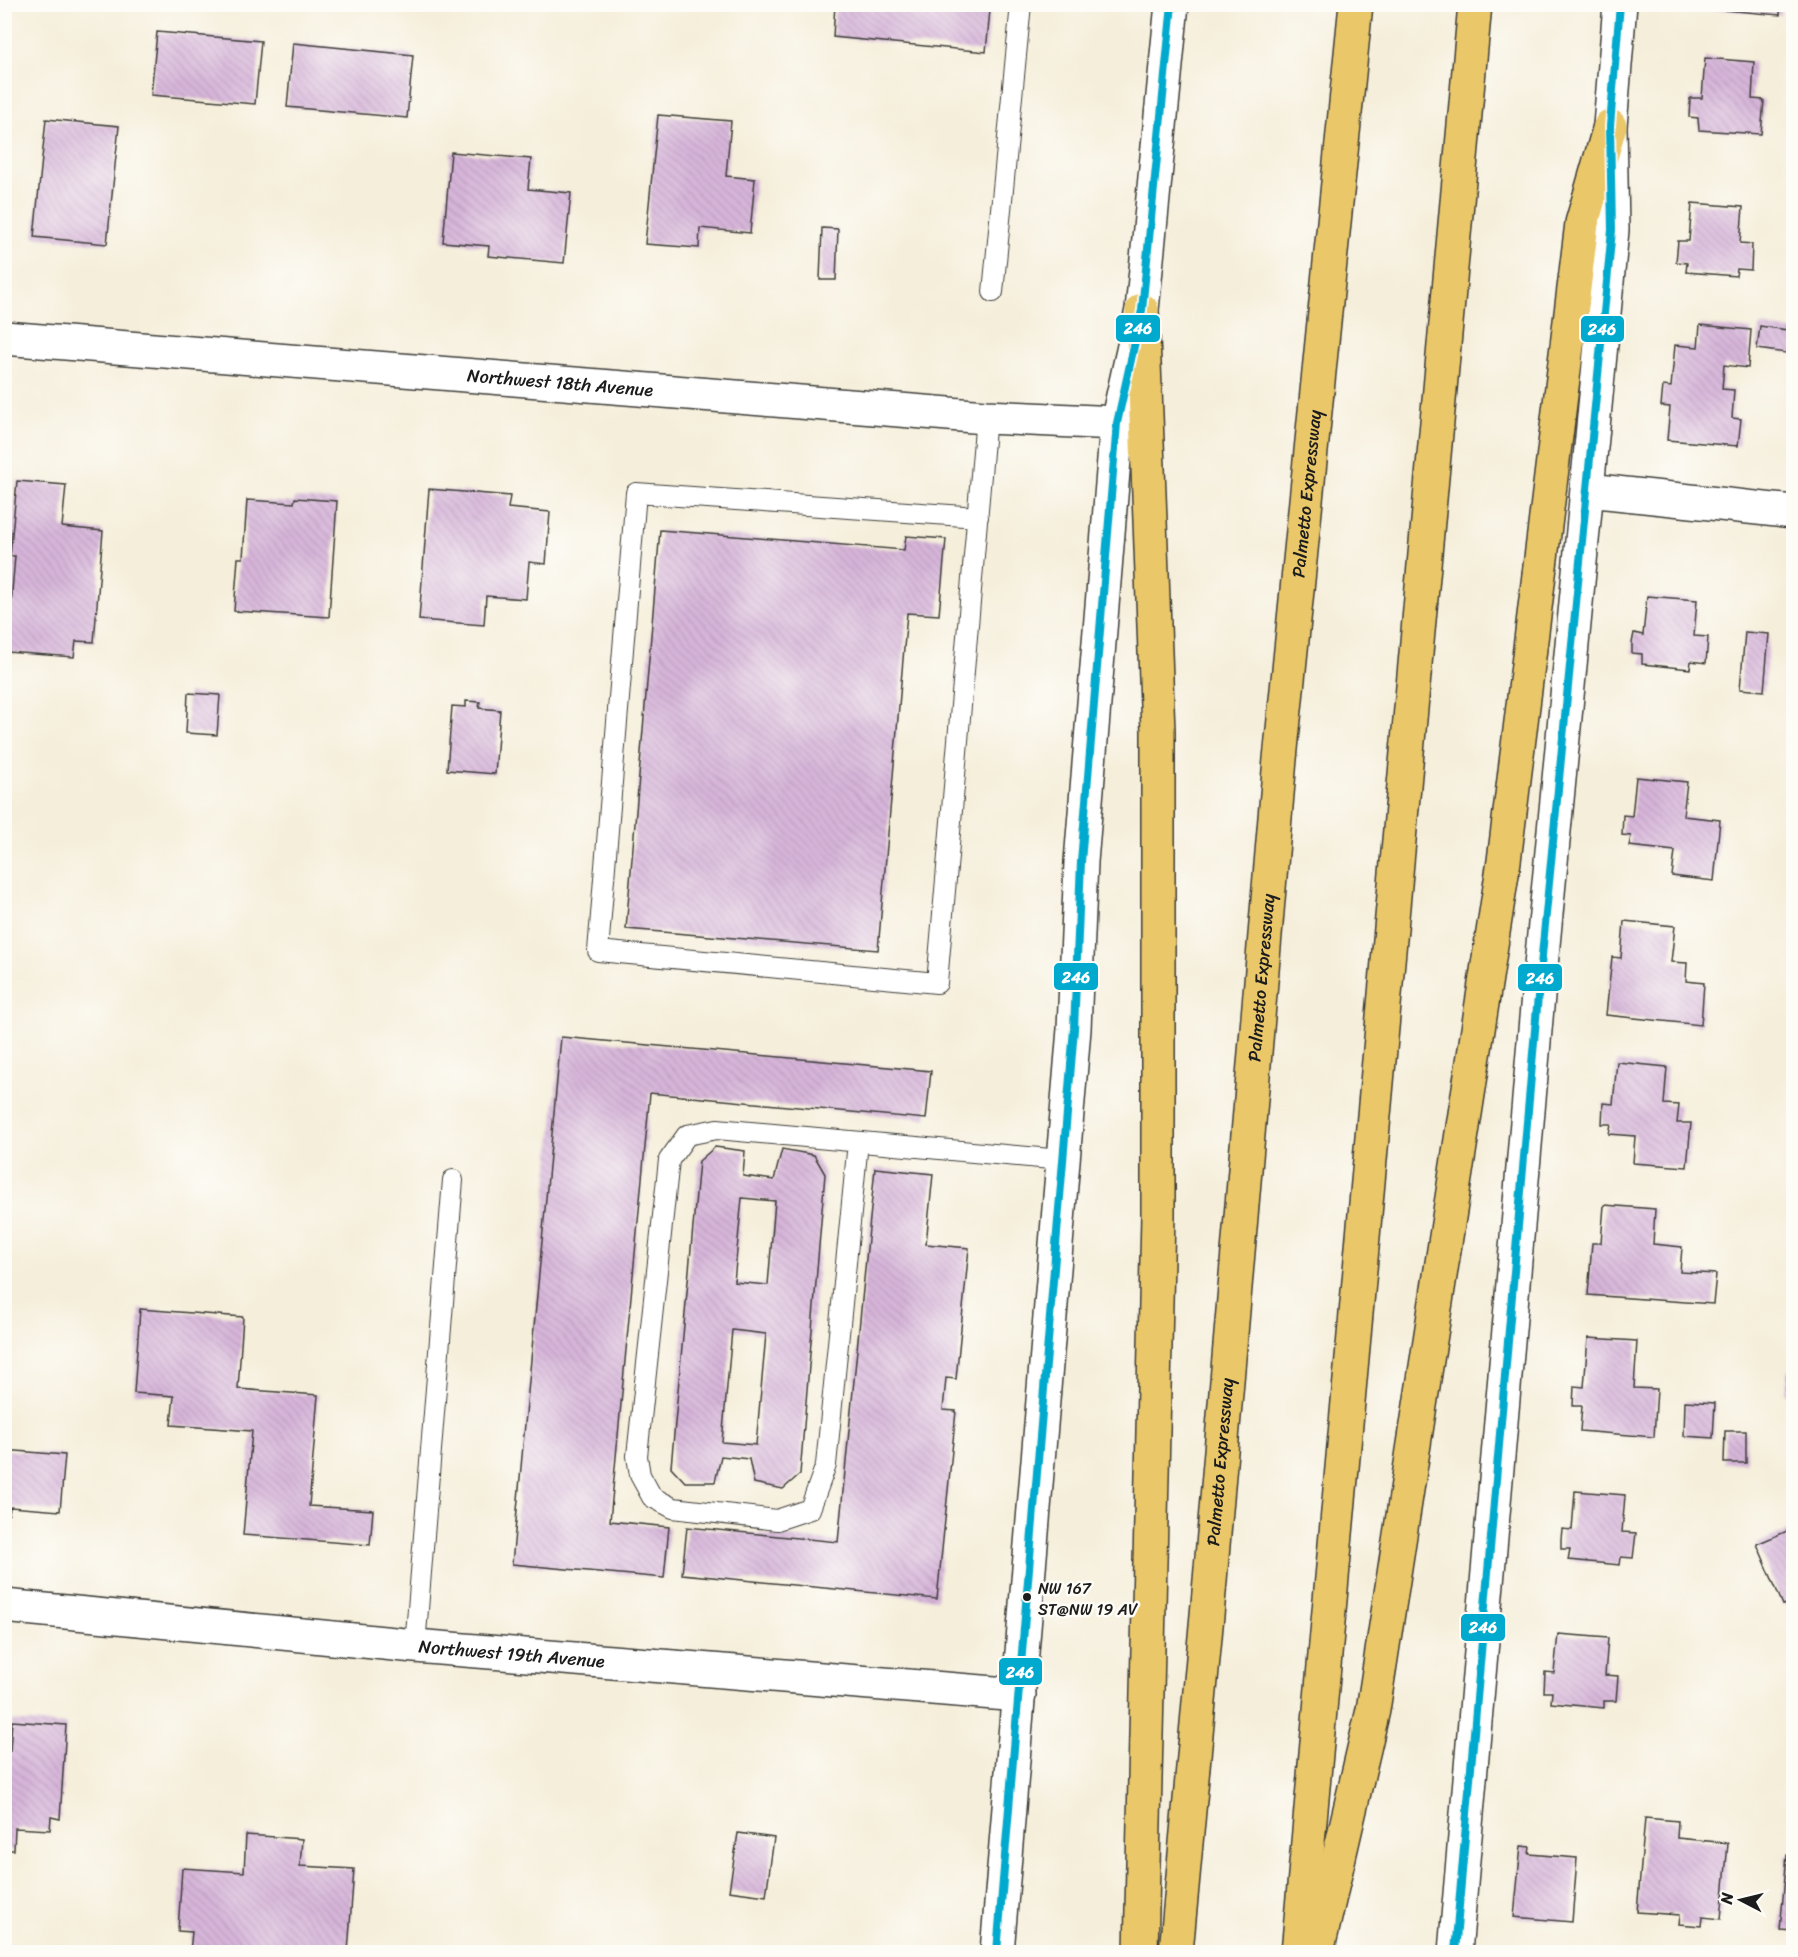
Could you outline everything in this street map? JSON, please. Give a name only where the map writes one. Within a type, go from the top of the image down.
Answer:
[{"type":"highway","name":"Palmetto Expressway","points":[[1176,1953],[1280,759],[1356,4]]},
{"type":"highway","points":[[1298,1953],[1475,4]]},
{"type":"highway","points":[[1317,1953],[1373,1710],[1504,861],[1582,223],[1610,126]]},
{"type":"highway","points":[[1141,1953],[1158,1215],[1158,731],[1142,310]]},
{"type":"street","points":[[997,1953],[1074,1029],[1081,862],[1117,423],[1142,310],[1172,4]]},
{"type":"street","points":[[1455,1953],[1537,1007],[1612,230],[1610,126],[1620,4]]},
{"type":"street","name":"Northwest 18th Avenue","points":[[4,338],[986,417],[1117,423]]},
{"type":"street","points":[[1588,490],[1794,512]]},
{"type":"street","name":"Northwest 19th Avenue","points":[[4,1606],[415,1646],[1019,1695]]},
{"type":"lane","points":[[993,292],[1021,4]]},
{"type":"lane","points":[[978,517],[636,493],[598,951],[937,983],[978,517],[986,417]]},
{"type":"lane","points":[[858,1142],[826,1465],[810,1509],[777,1520],[673,1508],[652,1497],[640,1475],[637,1456],[669,1160],[687,1135],[717,1129],[1062,1160]]},
{"type":"lane","points":[[415,1646],[453,1180]]},
{"type":"building","points":[[835,4],[931,4],[990,10],[986,52],[833,37]]},
{"type":"building","points":[[1702,5],[1781,5],[1780,15],[1702,8]]},
{"type":"building","points":[[157,32],[261,41],[255,104],[151,95]]},
{"type":"building","points":[[293,43],[413,55],[407,118],[287,107]]},
{"type":"building","points":[[1705,58],[1754,62],[1752,99],[1764,100],[1761,134],[1699,130],[1698,118],[1689,117],[1690,98],[1702,98]]},
{"type":"building","points":[[658,115],[731,121],[726,176],[755,179],[750,233],[700,228],[699,248],[645,244]]},
{"type":"building","points":[[46,119],[119,126],[107,244],[34,237]]},
{"type":"building","points":[[451,152],[531,159],[528,189],[571,193],[564,263],[488,256],[489,246],[443,242]]},
{"type":"building","points":[[1692,203],[1743,207],[1740,243],[1752,244],[1751,270],[1737,269],[1736,276],[1686,272],[1687,263],[1676,262],[1678,241],[1689,241]]},
{"type":"building","points":[[822,228],[838,229],[836,280],[820,280]]},
{"type":"building","points":[[1700,325],[1751,330],[1748,368],[1724,365],[1722,389],[1734,390],[1732,418],[1741,419],[1738,446],[1667,440],[1670,407],[1661,406],[1663,386],[1671,387],[1675,345],[1698,347]]},
{"type":"building","points":[[1760,326],[1794,331],[1794,354],[1757,349]]},
{"type":"building","points":[[17,481],[66,485],[62,527],[103,531],[94,642],[76,641],[74,657],[7,652],[15,556],[10,556]]},
{"type":"building","points":[[429,489],[510,496],[508,508],[550,512],[546,564],[529,562],[526,599],[486,596],[484,625],[419,620]]},
{"type":"building","points":[[295,498],[337,501],[329,617],[234,611],[238,558],[243,558],[247,500],[294,503]]},
{"type":"building","points":[[660,530],[904,550],[906,536],[946,539],[939,615],[907,613],[878,950],[626,929]]},
{"type":"building","points":[[1647,596],[1697,600],[1694,636],[1708,637],[1706,663],[1691,661],[1690,669],[1642,664],[1642,654],[1632,653],[1634,633],[1643,635]]},
{"type":"building","points":[[1745,632],[1769,634],[1764,691],[1740,689]]},
{"type":"building","points":[[188,693],[220,695],[217,735],[186,733]]},
{"type":"building","points":[[466,701],[480,702],[479,708],[500,710],[495,774],[447,770],[452,706],[466,707]]},
{"type":"building","points":[[1636,777],[1687,782],[1683,816],[1720,820],[1714,881],[1672,876],[1675,851],[1629,846],[1631,836],[1622,835],[1623,815],[1632,816]]},
{"type":"building","points":[[1624,921],[1675,926],[1671,962],[1687,963],[1686,981],[1704,983],[1701,1025],[1606,1015],[1612,957],[1621,958]]},
{"type":"building","points":[[561,1037],[931,1071],[926,1119],[650,1093],[610,1521],[669,1527],[664,1578],[512,1564]]},
{"type":"building","points":[[1617,1062],[1667,1067],[1664,1104],[1679,1105],[1677,1123],[1691,1123],[1687,1167],[1633,1163],[1635,1136],[1609,1134],[1611,1124],[1602,1124],[1603,1103],[1613,1104]]},
{"type":"building","points":[[715,1147],[745,1151],[743,1176],[774,1180],[782,1149],[814,1155],[825,1174],[800,1474],[783,1489],[754,1483],[749,1459],[721,1456],[715,1482],[685,1482],[671,1467],[699,1161]],"holes":[[[742,1198],[775,1201],[768,1285],[734,1282]],[[732,1330],[766,1334],[756,1445],[722,1442]]]},
{"type":"building","points":[[875,1168],[933,1174],[926,1244],[969,1248],[956,1379],[946,1378],[943,1410],[956,1411],[937,1599],[682,1574],[687,1527],[838,1542]]},
{"type":"building","points":[[1604,1205],[1655,1209],[1653,1244],[1682,1247],[1680,1272],[1716,1274],[1713,1304],[1588,1295],[1592,1243],[1601,1243]]},
{"type":"building","points":[[140,1309],[243,1317],[238,1389],[318,1395],[309,1506],[373,1510],[370,1545],[243,1535],[252,1431],[171,1425],[174,1396],[134,1393]]},
{"type":"building","points":[[1588,1338],[1637,1341],[1634,1388],[1657,1389],[1654,1437],[1580,1431],[1582,1406],[1573,1406],[1574,1386],[1584,1387]]},
{"type":"building","points":[[1788,1369],[1794,1370],[1794,1395],[1786,1394]]},
{"type":"building","points":[[1685,1401],[1715,1403],[1713,1438],[1684,1436]]},
{"type":"building","points":[[1725,1431],[1746,1431],[1746,1463],[1724,1463]]},
{"type":"building","points":[[4,1450],[65,1455],[60,1511],[10,1507],[9,1514],[4,1513]]},
{"type":"building","points":[[1575,1491],[1625,1495],[1622,1532],[1636,1533],[1633,1558],[1621,1557],[1620,1565],[1568,1560],[1570,1549],[1561,1549],[1562,1529],[1572,1530]]},
{"type":"building","points":[[1794,1528],[1794,1601],[1783,1605],[1757,1544]]},
{"type":"building","points":[[1558,1634],[1608,1638],[1605,1675],[1618,1676],[1616,1701],[1604,1701],[1604,1708],[1551,1703],[1552,1692],[1544,1692],[1545,1672],[1554,1673]]},
{"type":"building","points":[[12,1721],[66,1725],[60,1819],[51,1817],[50,1830],[15,1828],[14,1850],[4,1850],[4,1750],[10,1751]]},
{"type":"building","points":[[1645,1818],[1678,1821],[1677,1838],[1728,1843],[1721,1919],[1702,1917],[1701,1926],[1679,1924],[1680,1915],[1637,1912]]},
{"type":"building","points":[[738,1833],[774,1838],[766,1896],[729,1891]]},
{"type":"building","points":[[246,1835],[302,1839],[300,1866],[354,1869],[348,1952],[190,1952],[192,1932],[178,1931],[182,1868],[244,1872]]},
{"type":"building","points":[[1521,1846],[1530,1847],[1529,1854],[1577,1858],[1572,1922],[1514,1917]]},
{"type":"building","points":[[1787,1855],[1794,1855],[1794,1931],[1780,1930]]},
{"type":"transit line","name":"246","points":[[997,1952],[1074,1029],[1081,862],[1117,423],[1142,310],[1172,4]]},
{"type":"transit line","name":"246","points":[[1455,1952],[1537,1007],[1612,230],[1610,126],[1620,4]]},
{"type":"place","name":"NW 167 ST@NW 19 AV","points":[[1027,1597]]}]
